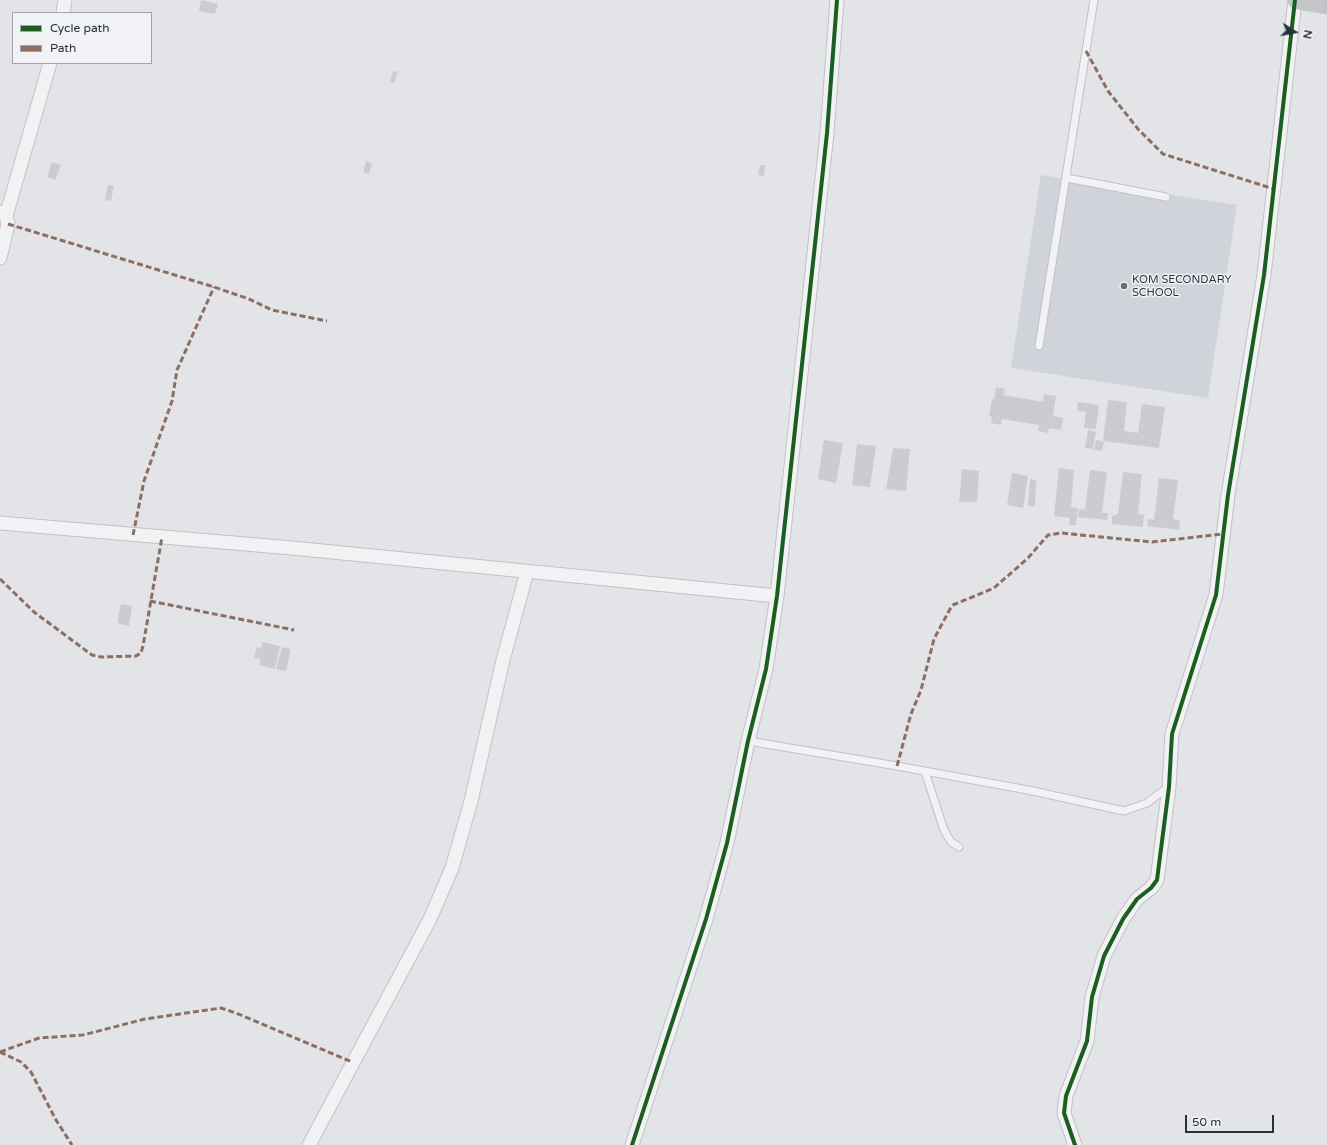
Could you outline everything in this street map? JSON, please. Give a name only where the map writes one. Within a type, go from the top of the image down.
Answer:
[{"type":"main road","points":[[1296,0],[1327,4]]},
{"type":"street","points":[[63,12],[66,0]]},
{"type":"street","points":[[632,1145],[706,919],[726,843],[748,741],[766,669],[777,596],[827,133],[837,0]]},
{"type":"street","points":[[1075,1145],[1064,1113],[1066,1096],[1087,1041],[1092,997],[1104,956],[1123,919],[1138,899],[1151,888],[1157,880],[1169,786],[1172,734],[1212,611],[1219,576],[1228,495],[1264,275],[1296,0]]},
{"type":"street","points":[[0,258],[8,226],[3,214],[50,64]]},
{"type":"street","points":[[0,523],[292,548],[777,596]]},
{"type":"street","points":[[309,1145],[430,919],[452,868],[471,801],[503,660],[527,572]]},
{"type":"lane","points":[[1039,346],[1067,178],[1094,0]]},
{"type":"lane","points":[[1067,178],[1166,197]]},
{"type":"lane","points":[[748,741],[1028,790],[1124,811],[1147,804],[1169,786]]},
{"type":"lane","points":[[925,772],[944,830],[951,842],[959,847]]},
{"type":"shaded area","name":"KOM SECONDARY SCHOOL","points":[[1041,175],[1237,205],[1208,398],[1011,368]]},
{"type":"building","points":[[201,0],[218,4],[215,14],[199,11]]},
{"type":"building","points":[[393,71],[398,72],[394,83],[390,82]]},
{"type":"building","points":[[366,161],[372,163],[369,174],[363,172]]},
{"type":"building","points":[[52,162],[61,165],[55,180],[47,177]]},
{"type":"building","points":[[760,165],[765,165],[764,176],[758,175]]},
{"type":"building","points":[[108,185],[114,186],[111,201],[105,200]]},
{"type":"building","points":[[996,387],[1005,389],[1004,395],[1043,402],[1044,394],[1056,396],[1053,416],[1063,418],[1061,430],[1049,428],[1048,433],[1038,431],[1039,425],[1002,419],[1001,425],[991,423],[992,416],[989,416]]},
{"type":"building","points":[[1108,400],[1127,402],[1124,431],[1138,433],[1142,404],[1165,407],[1159,448],[1103,441]]},
{"type":"building","points":[[1078,402],[1099,405],[1096,429],[1084,428],[1086,412],[1077,411]]},
{"type":"building","points":[[1088,430],[1096,432],[1093,449],[1085,448]]},
{"type":"building","points":[[824,440],[843,443],[836,483],[818,479]]},
{"type":"building","points":[[1096,440],[1104,442],[1102,451],[1094,450]]},
{"type":"building","points":[[857,444],[876,446],[870,487],[852,485]]},
{"type":"building","points":[[893,448],[910,449],[906,491],[886,489]]},
{"type":"building","points":[[1059,468],[1074,470],[1071,507],[1078,508],[1076,525],[1069,525],[1070,518],[1054,516]]},
{"type":"building","points":[[962,469],[979,471],[977,502],[959,502]]},
{"type":"building","points":[[1090,470],[1107,472],[1102,513],[1108,513],[1107,520],[1078,517],[1079,509],[1085,510]]},
{"type":"building","points":[[1123,472],[1142,474],[1138,514],[1144,515],[1143,527],[1112,524],[1112,516],[1118,514]]},
{"type":"building","points":[[1012,473],[1028,476],[1023,508],[1007,505]]},
{"type":"building","points":[[1159,478],[1178,480],[1173,519],[1180,520],[1179,530],[1147,526],[1148,519],[1154,520]]},
{"type":"building","points":[[1030,479],[1036,480],[1035,506],[1028,506]]},
{"type":"building","points":[[121,604],[132,606],[129,626],[117,623]]},
{"type":"building","points":[[262,642],[280,646],[275,669],[259,665],[261,659],[254,658],[257,647],[261,648]]},
{"type":"building","points":[[282,647],[291,649],[286,671],[276,669]]},
{"type":"marked path","points":[[1086,51],[1108,91],[1138,129],[1163,154],[1274,189]]},
{"type":"marked path","points":[[8,224],[214,287],[249,299],[272,310],[327,321]]},
{"type":"marked path","points":[[133,535],[144,481],[172,401],[177,370],[214,287]]},
{"type":"marked path","points":[[897,766],[911,714],[921,690],[934,639],[950,609],[953,605],[994,588],[1028,558],[1048,535],[1061,533],[1152,542],[1223,534]]},
{"type":"marked path","points":[[0,579],[34,612],[92,655],[101,657],[136,656],[141,653],[143,646],[162,537]]},
{"type":"marked path","points":[[150,601],[294,630]]},
{"type":"marked path","points":[[0,1052],[39,1038],[83,1035],[145,1019],[221,1008],[352,1062]]},
{"type":"marked path","points":[[0,1052],[21,1062],[31,1072],[56,1120],[72,1145]]},
{"type":"cycle path","points":[[632,1145],[706,919],[727,843],[748,741],[766,669],[777,596],[827,133],[837,0]]},
{"type":"cycle path","points":[[1075,1145],[1064,1113],[1066,1096],[1087,1041],[1092,997],[1104,956],[1123,919],[1137,899],[1151,888],[1157,880],[1169,787],[1172,734],[1216,595],[1228,495],[1264,275],[1295,0]]},
{"type":"place","name":"KOM SECONDARY SCHOOL","points":[[1124,286]]}]
